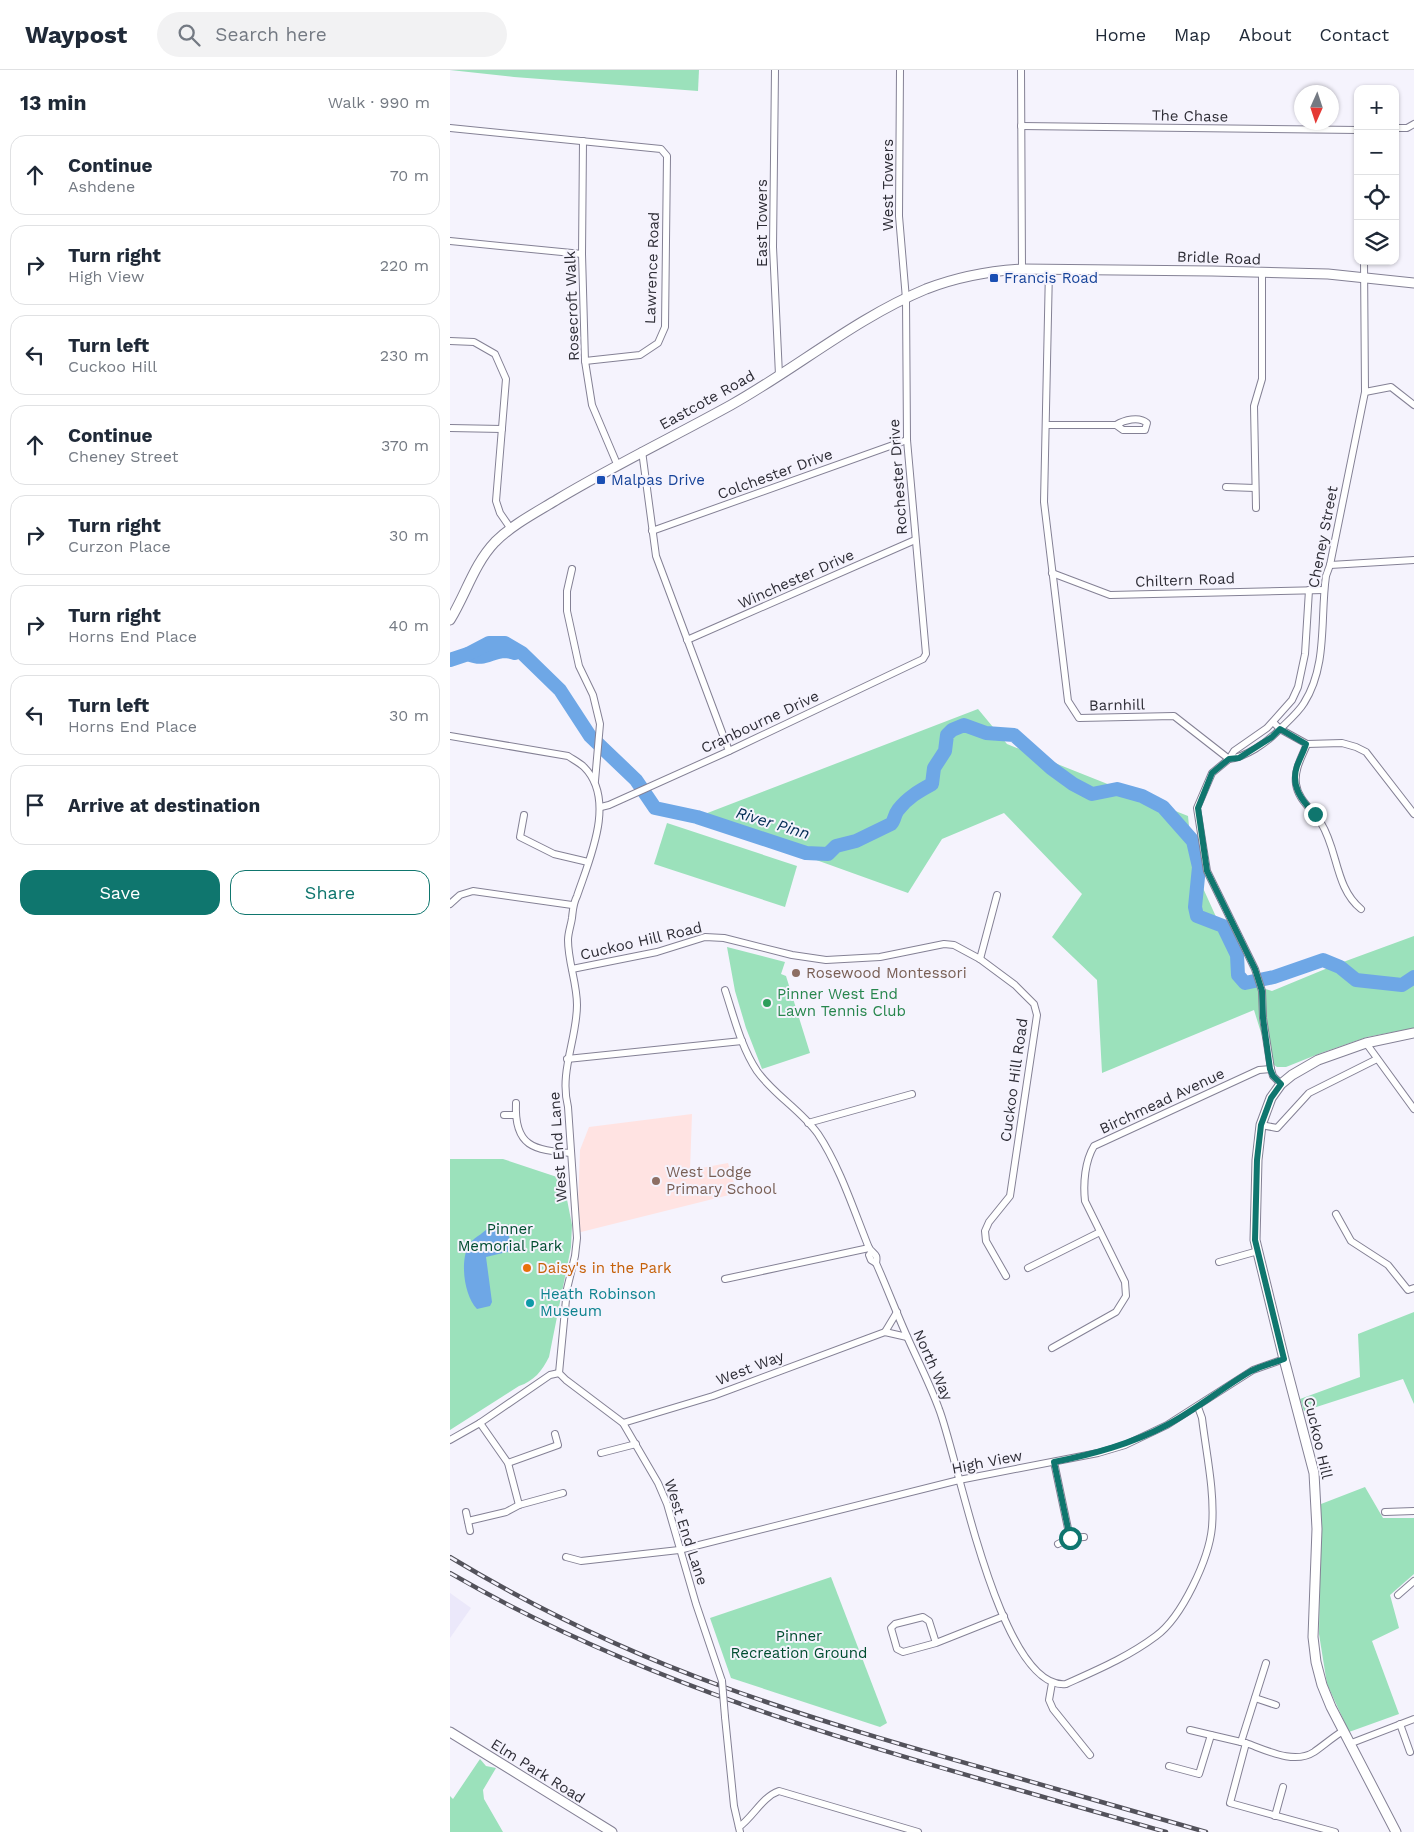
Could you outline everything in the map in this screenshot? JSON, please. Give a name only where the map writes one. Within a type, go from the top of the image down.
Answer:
[{"type":"street","name":"East Towers","points":[[775,70],[773,248],[779,375]]},
{"type":"street","name":"West Towers","points":[[900,70],[899,216],[906,299]]},
{"type":"street","points":[[1021,70],[1022,269]]},
{"type":"street","points":[[1399,128],[1407,128],[1414,124]]},
{"type":"street","name":"The Chase","points":[[1022,126],[1354,130]]},
{"type":"street","points":[[450,128],[583,142]]},
{"type":"street","name":"Lawrence Road","points":[[583,142],[662,149],[667,156],[665,327],[658,343],[640,355],[585,362]]},
{"type":"street","name":"Rosecroft Walk","points":[[583,142],[582,254],[585,362],[592,405],[617,464]]},
{"type":"street","points":[[450,241],[582,254]]},
{"type":"street","points":[[1364,265],[1364,278]]},
{"type":"street","name":"Eastcote Road","points":[[450,618],[485,554],[496,541],[528,516],[617,464],[732,404],[887,308],[927,289],[969,276],[993,271],[1022,269]]},
{"type":"street","name":"Bridle Road","points":[[1022,269],[1328,274],[1414,283]]},
{"type":"street","points":[[1050,269],[1044,502],[1052,573]]},
{"type":"street","points":[[1256,508],[1254,406],[1262,379],[1262,273]]},
{"type":"street","name":"Cheney Street","points":[[1229,759],[1239,758],[1272,737],[1303,705],[1313,688],[1320,656],[1324,590],[1365,392],[1364,278]]},
{"type":"street","name":"Rochester Drive","points":[[906,299],[907,440],[926,654]]},
{"type":"street","points":[[450,341],[474,342],[495,354],[506,379],[496,501],[500,513],[511,529]]},
{"type":"street","points":[[1365,392],[1391,387],[1414,405]]},
{"type":"street","points":[[1046,425],[1116,425]]},
{"type":"street","points":[[450,428],[502,429]]},
{"type":"street","name":"Colchester Drive","points":[[652,532],[907,440]]},
{"type":"street","points":[[642,451],[656,556],[729,751]]},
{"type":"street","points":[[1226,487],[1255,488]]},
{"type":"street","name":"Winchester Drive","points":[[687,640],[915,540]]},
{"type":"street","points":[[1330,565],[1414,560]]},
{"type":"street","points":[[572,569],[567,591],[566,611],[579,666],[593,696],[600,724],[595,782]]},
{"type":"street","name":"Chiltern Road","points":[[1052,573],[1110,595],[1324,590]]},
{"type":"street","name":"Barnhill","points":[[1052,573],[1068,701],[1079,718],[1174,716],[1229,759]]},
{"type":"street","name":"Cheney Street","points":[[1281,1084],[1273,1076],[1270,1069],[1263,1018],[1262,991],[1255,969],[1207,871],[1198,808],[1212,773],[1229,759],[1234,751],[1267,728],[1292,700],[1298,687],[1306,654],[1309,590]]},
{"type":"street","name":"Cranbourne Drive","points":[[601,807],[637,793],[729,751],[923,659],[926,654]]},
{"type":"street","points":[[1273,722],[1280,729],[1306,744],[1342,743],[1366,752],[1414,814]]},
{"type":"street","name":"West End Lane","points":[[450,736],[568,756],[584,767],[595,782],[601,807],[598,830],[578,896],[572,905],[568,940],[577,1006],[564,1094],[568,1107],[577,1238],[575,1256],[567,1289],[559,1373],[623,1423],[658,1483],[667,1504],[679,1550],[722,1681],[734,1806],[740,1829]]},
{"type":"street","points":[[1306,744],[1296,772],[1298,793],[1328,836],[1344,887],[1353,902],[1361,909]]},
{"type":"street","points":[[524,815],[520,837],[554,854],[588,862]]},
{"type":"street","points":[[450,904],[460,895],[473,891],[572,905]]},
{"type":"street","points":[[980,959],[996,895]]},
{"type":"street","name":"Cuckoo Hill Road","points":[[572,970],[657,952],[705,936],[724,938],[792,956],[826,960],[880,956],[944,944],[954,945],[980,959],[1015,985],[1034,1004],[1037,1015],[1010,1196],[985,1231],[986,1241],[1006,1276]]},
{"type":"street","points":[[725,990],[748,1056],[758,1072],[816,1132],[830,1154],[870,1250],[725,1279]]},
{"type":"street","name":"Cuckoo Hill","points":[[1396,1832],[1349,1744],[1325,1692],[1316,1662],[1314,1637],[1317,1529],[1314,1473],[1255,1240],[1257,1160],[1261,1125],[1271,1098],[1281,1084],[1292,1075],[1318,1060],[1366,1043],[1414,1033]]},
{"type":"street","points":[[568,1059],[742,1041]]},
{"type":"street","points":[[1366,1043],[1414,1109]]},
{"type":"street","points":[[1261,1125],[1277,1128],[1309,1093],[1377,1059]]},
{"type":"street","name":"Birchmead Avenue","points":[[1052,1348],[1116,1312],[1126,1296],[1125,1282],[1086,1201],[1084,1191],[1088,1155],[1094,1146],[1258,1070],[1270,1069]]},
{"type":"street","points":[[808,1123],[912,1094]]},
{"type":"street","points":[[516,1103],[516,1124],[532,1146],[545,1151],[571,1153]]},
{"type":"street","points":[[504,1115],[516,1115]]},
{"type":"street","points":[[1336,1214],[1351,1241],[1388,1265],[1408,1290],[1414,1288]]},
{"type":"street","points":[[1028,1268],[1100,1232]]},
{"type":"street","name":"North Way","points":[[870,1250],[869,1256],[876,1263],[940,1410],[986,1575],[1021,1651],[1043,1678],[1052,1683]]},
{"type":"street","points":[[1219,1262],[1258,1251]]},
{"type":"street","points":[[897,1312],[885,1332],[907,1337]]},
{"type":"street","name":"West Way","points":[[623,1423],[713,1396],[885,1332]]},
{"type":"street","name":"High View","points":[[566,1557],[581,1561],[679,1550],[959,1480],[1098,1453],[1125,1444],[1167,1425],[1198,1407],[1253,1370],[1284,1359]]},
{"type":"street","points":[[450,1440],[480,1423],[550,1375],[559,1373]]},
{"type":"street","points":[[1090,1755],[1053,1709],[1049,1700],[1052,1683],[1066,1684],[1118,1661],[1158,1635],[1175,1616],[1199,1574],[1212,1528],[1212,1505],[1202,1418],[1198,1407]]},
{"type":"street","points":[[480,1423],[508,1463],[519,1505]]},
{"type":"street","points":[[508,1463],[558,1445],[555,1434]]},
{"type":"street","points":[[601,1453],[636,1444]]},
{"type":"street","points":[[1054,1462],[1070,1538]]},
{"type":"street","points":[[468,1521],[506,1512],[519,1505],[563,1493]]},
{"type":"street","points":[[1385,1512],[1414,1511]]},
{"type":"street","points":[[466,1512],[470,1531]]},
{"type":"street","points":[[1058,1544],[1070,1538],[1084,1537]]},
{"type":"street","points":[[1398,1595],[1414,1580]]},
{"type":"street","points":[[936,1643],[929,1621],[922,1617],[895,1624],[891,1628],[897,1649],[903,1652],[936,1643],[1004,1616]]},
{"type":"street","points":[[1266,1663],[1255,1698],[1230,1803],[1335,1832]]},
{"type":"street","points":[[1255,1698],[1276,1704]]},
{"type":"street","points":[[1349,1744],[1414,1718]]},
{"type":"street","points":[[1400,1724],[1410,1752]]},
{"type":"street","points":[[1190,1730],[1244,1743],[1286,1756],[1299,1757],[1312,1753],[1343,1731]]},
{"type":"street","name":"Elm Park Road","points":[[450,1732],[611,1832]]},
{"type":"street","points":[[1169,1766],[1199,1774],[1211,1735]]},
{"type":"street","points":[[1275,1816],[1283,1787]]},
{"type":"street","points":[[740,1829],[770,1794],[778,1791],[918,1832]]},
{"type":"shaded area","name":"West Lodge Primary School","points":[[692,1114],[690,1170],[728,1163],[737,1193],[577,1233],[580,1150],[589,1127]]},
{"type":"shaded area","points":[[450,1593],[471,1608],[450,1638]]},
{"type":"green space","points":[[450,70],[699,70],[698,91],[514,77]]},
{"type":"green space","points":[[978,709],[1007,744],[1188,816],[1193,866],[1246,983],[1272,991],[1414,936],[1414,1028],[1367,1037],[1286,1067],[1277,1067],[1270,1062],[1254,1010],[1102,1073],[1097,980],[1052,937],[1082,894],[1004,813],[942,839],[908,893],[697,817]]},
{"type":"green space","points":[[667,823],[797,866],[785,907],[654,864]]},
{"type":"green space","name":"Pinner West End Lawn Tennis Club","points":[[727,947],[785,962],[781,974],[786,976],[810,1053],[762,1069],[746,1028],[735,991]]},
{"type":"green space","name":"Pinner Memorial Park","points":[[450,1159],[503,1159],[563,1179],[572,1225],[571,1247],[549,1357],[537,1375],[529,1381],[450,1430]]},
{"type":"green space","points":[[1414,1312],[1414,1404],[1403,1379],[1304,1411],[1300,1399],[1360,1377],[1358,1334]]},
{"type":"green space","points":[[1365,1487],[1383,1518],[1414,1518],[1414,1574],[1390,1595],[1399,1628],[1372,1641],[1399,1714],[1349,1732],[1327,1684],[1319,1634],[1321,1504]]},
{"type":"green space","name":"Pinner Recreation Ground","points":[[831,1577],[887,1723],[880,1727],[731,1678],[710,1618]]},
{"type":"green space","points":[[480,1759],[486,1766],[496,1768],[483,1790],[484,1799],[503,1832],[450,1832],[450,1796],[453,1799]]},
{"type":"water","points":[[496,1224],[504,1229],[508,1235],[511,1242],[511,1251],[486,1257],[492,1302],[490,1306],[477,1309],[466,1287],[464,1277],[465,1258],[470,1243],[490,1225]]},
{"type":"waterway","name":"River Pinn","points":[[450,660],[468,654],[489,643],[505,643],[522,653],[560,690],[590,736],[636,780],[655,808],[697,817],[806,853],[828,854],[836,846],[856,841],[891,824],[905,802],[932,784],[934,768],[945,751],[947,735],[952,730],[964,725],[986,733],[1014,735],[1051,768],[1073,784],[1092,794],[1117,789],[1142,796],[1163,807],[1193,841],[1199,867],[1195,907],[1197,916],[1223,926],[1237,955],[1238,975],[1245,983],[1274,977],[1323,960],[1340,967],[1356,980],[1402,985],[1414,977]]},
{"type":"waterway","points":[[468,654],[479,657],[503,651],[515,653]]},
{"type":"railway","points":[[450,1557],[515,1594],[582,1628],[651,1659],[721,1686],[862,1733],[1206,1832]]},
{"type":"railway","points":[[450,1573],[534,1618],[621,1657],[709,1692],[799,1724],[890,1753],[1166,1832]]},
{"type":"place","name":"Francis Road","points":[[994,278]]},
{"type":"place","name":"Malpas Drive","points":[[601,480]]},
{"type":"place","name":"Rosewood Montessori","points":[[796,973]]},
{"type":"place","name":"Pinner West End Lawn Tennis Club","points":[[767,1003]]},
{"type":"place","name":"West Lodge Primary School","points":[[656,1181]]},
{"type":"place","name":"Daisy's in the Park","points":[[527,1268]]},
{"type":"place","name":"Heath Robinson Museum","points":[[530,1303]]},
{"type":"route","points":[[1070,1538],[1054,1462],[1098,1453],[1144,1436],[1186,1414],[1253,1370],[1284,1359],[1255,1240],[1257,1160],[1261,1125],[1271,1098],[1281,1084],[1273,1076],[1270,1069],[1263,1018],[1262,991],[1255,969],[1207,871],[1198,808],[1212,773],[1229,759],[1239,758],[1272,737],[1280,729],[1306,744],[1296,772],[1296,785],[1302,800],[1315,814]]}]
